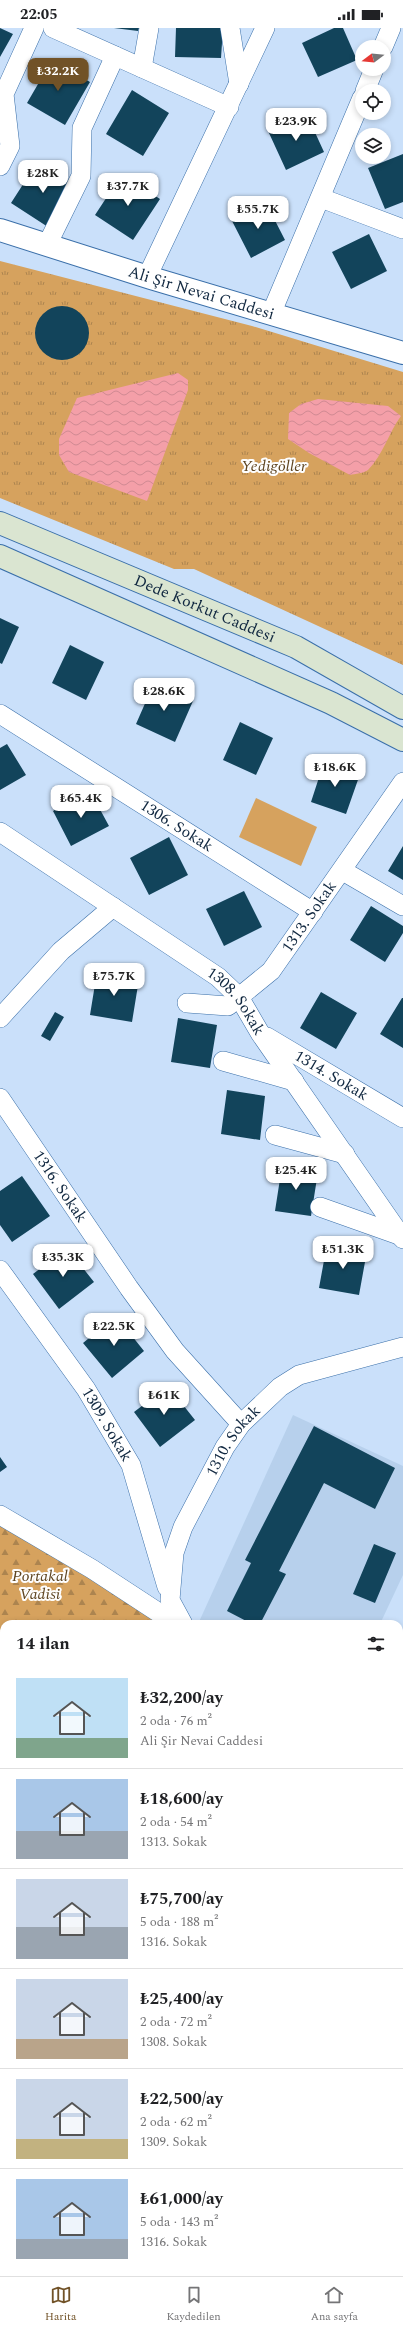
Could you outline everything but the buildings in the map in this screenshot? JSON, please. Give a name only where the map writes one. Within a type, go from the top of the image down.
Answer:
[{"type":"main road","name":"Dede Korkut Caddesi","points":[[0,523],[296,647],[403,708]]},
{"type":"main road","name":"Dede Korkut Caddesi","points":[[0,556],[331,703],[403,740]]},
{"type":"street","points":[[0,166],[10,146],[4,94],[34,28]]},
{"type":"street","points":[[54,28],[229,107]]},
{"type":"street","points":[[142,68],[150,28]]},
{"type":"street","points":[[230,28],[239,84]]},
{"type":"street","points":[[147,277],[229,107],[265,28]]},
{"type":"street","points":[[386,40],[392,28],[403,32]]},
{"type":"street","points":[[47,245],[81,176],[82,128],[114,56]]},
{"type":"street","points":[[271,314],[355,115]]},
{"type":"street","points":[[321,198],[403,229]]},
{"type":"street","name":"Ali Şir Nevai Caddesi","points":[[0,230],[147,277],[403,353]]},
{"type":"street","name":"1306. Sokak","points":[[0,714],[313,912]]},
{"type":"street","name":"1313. Sokak","points":[[187,1003],[228,1006],[271,971],[343,871],[403,782]]},
{"type":"street","name":"1308. Sokak","points":[[0,832],[218,977],[239,997],[260,1033],[346,1154],[401,1237]]},
{"type":"street","points":[[343,871],[403,906]]},
{"type":"street","points":[[0,1018],[61,951],[113,907]]},
{"type":"street","name":"1314. Sokak","points":[[260,1033],[403,1118]]},
{"type":"street","points":[[223,1061],[294,1081]]},
{"type":"street","name":"1316. Sokak","points":[[0,1098],[127,1284],[175,1351],[241,1424]]},
{"type":"street","points":[[275,1134],[346,1154]]},
{"type":"street","points":[[320,1207],[401,1237]]},
{"type":"street","name":"1309. Sokak","points":[[0,1270],[86,1389],[131,1465],[170,1600]]},
{"type":"street","name":"1310. Sokak","points":[[170,1600],[174,1553],[183,1527],[225,1447],[241,1424],[280,1387],[299,1375],[403,1348]]},
{"type":"street","points":[[0,1515],[92,1569],[170,1620]]},
{"type":"street","points":[[170,1600],[181,1620]]},
{"type":"shaded area","points":[[293,1415],[403,1466],[403,1575],[382,1620],[200,1620]]},
{"type":"green space","name":"Yedigöller","points":[[0,261],[252,326],[403,372],[403,665],[194,569],[174,569],[0,498]]},
{"type":"green space","points":[[256,798],[317,827],[301,866],[239,837]]},
{"type":"green space","name":"Portakal Vadisi","points":[[0,1514],[174,1620],[0,1620]]},
{"type":"water","points":[[178,373],[188,380],[188,390],[147,501],[69,472],[59,455],[59,439],[77,398]]},
{"type":"water","points":[[318,399],[388,406],[401,416],[382,451],[368,470],[362,473],[350,475],[309,453],[288,439],[289,413],[301,404]]}]
